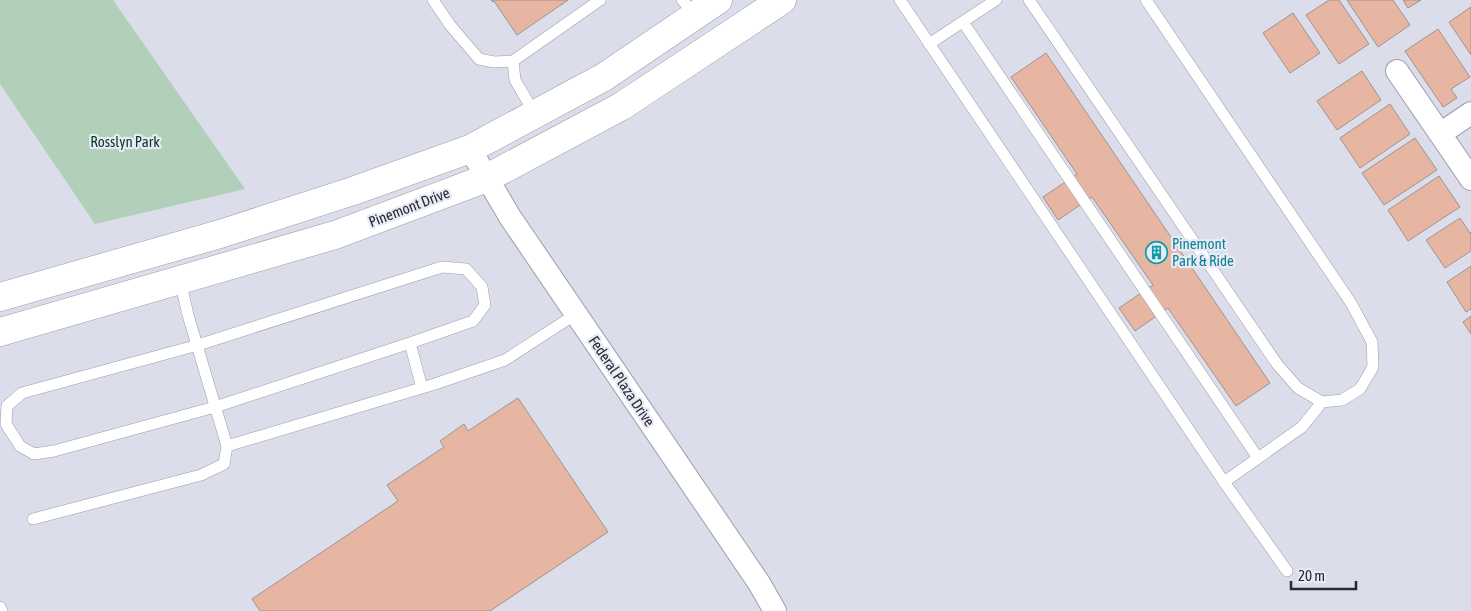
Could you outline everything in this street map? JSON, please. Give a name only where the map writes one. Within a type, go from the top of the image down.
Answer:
[{"type":"main road","points":[[0,297],[220,234],[353,191],[470,149],[604,77],[689,8],[718,0]]},
{"type":"main road","name":"Pinemont Drive","points":[[0,332],[335,235],[487,178],[622,106],[782,0]]},
{"type":"street","points":[[1397,71],[1471,179]]},
{"type":"street","points":[[1440,134],[1471,113]]},
{"type":"street","name":"Federal Plaza Drive","points":[[470,149],[510,217],[759,582],[776,611]]},
{"type":"lane","points":[[434,0],[450,25],[478,59],[494,62],[513,61],[600,0]]},
{"type":"lane","points":[[900,0],[1224,482],[1287,572]]},
{"type":"lane","points":[[929,44],[996,0]]},
{"type":"lane","points":[[1030,0],[1277,364],[1298,388],[1322,402],[1342,400],[1360,389],[1373,367],[1372,342],[1351,303],[1146,0]]},
{"type":"lane","points":[[963,22],[1258,458]]},
{"type":"lane","points":[[513,61],[515,80],[535,114]]},
{"type":"lane","points":[[442,267],[466,269],[482,287],[485,305],[473,321],[410,343],[215,407],[54,451],[34,454],[20,446],[6,424],[7,406],[22,393],[198,345],[442,267]]},
{"type":"lane","points":[[33,519],[201,475],[224,464],[227,446],[180,280]]},
{"type":"lane","points":[[227,446],[422,388],[505,360],[576,314]]},
{"type":"lane","points":[[410,343],[422,388]]},
{"type":"lane","points":[[1224,482],[1302,427],[1322,402]]},
{"type":"lane","points":[[0,607],[2,611]]},
{"type":"green space","name":"Rosslyn Park","points":[[0,0],[113,0],[245,189],[95,224],[0,84]]},
{"type":"building","points":[[491,0],[568,0],[517,35],[494,1]]},
{"type":"building","points":[[1329,0],[1339,0],[1369,44],[1339,64],[1306,15]]},
{"type":"building","points":[[1347,0],[1393,0],[1410,25],[1378,47]]},
{"type":"building","points":[[1403,0],[1421,0],[1408,8]]},
{"type":"building","points":[[1471,7],[1471,55],[1449,22]]},
{"type":"building","points":[[1293,13],[1320,53],[1290,73],[1263,33]]},
{"type":"building","points":[[1438,29],[1470,77],[1451,89],[1457,98],[1443,107],[1405,51]]},
{"type":"building","name":"Pinemont Park & Ride","points":[[1046,53],[1270,383],[1236,406],[1168,308],[1135,331],[1119,308],[1153,285],[1092,197],[1058,220],[1043,197],[1077,174],[1011,77]]},
{"type":"building","points":[[1362,71],[1381,100],[1337,130],[1317,101]]},
{"type":"building","points":[[1390,104],[1410,134],[1360,168],[1340,138]]},
{"type":"building","points":[[1415,138],[1437,170],[1384,205],[1362,173]]},
{"type":"building","points":[[1439,176],[1460,207],[1408,241],[1388,210]]},
{"type":"building","points":[[1460,218],[1471,232],[1471,251],[1445,268],[1426,240]]},
{"type":"building","points":[[1471,266],[1471,309],[1466,312],[1447,282]]},
{"type":"building","points":[[1471,316],[1471,334],[1463,322]]},
{"type":"building","points":[[518,398],[608,532],[490,611],[260,611],[252,599],[398,501],[387,485],[444,447],[440,441],[464,424],[468,431]]},
{"type":"place","name":"Pinemont Park & Ride","points":[[1156,252]]}]
